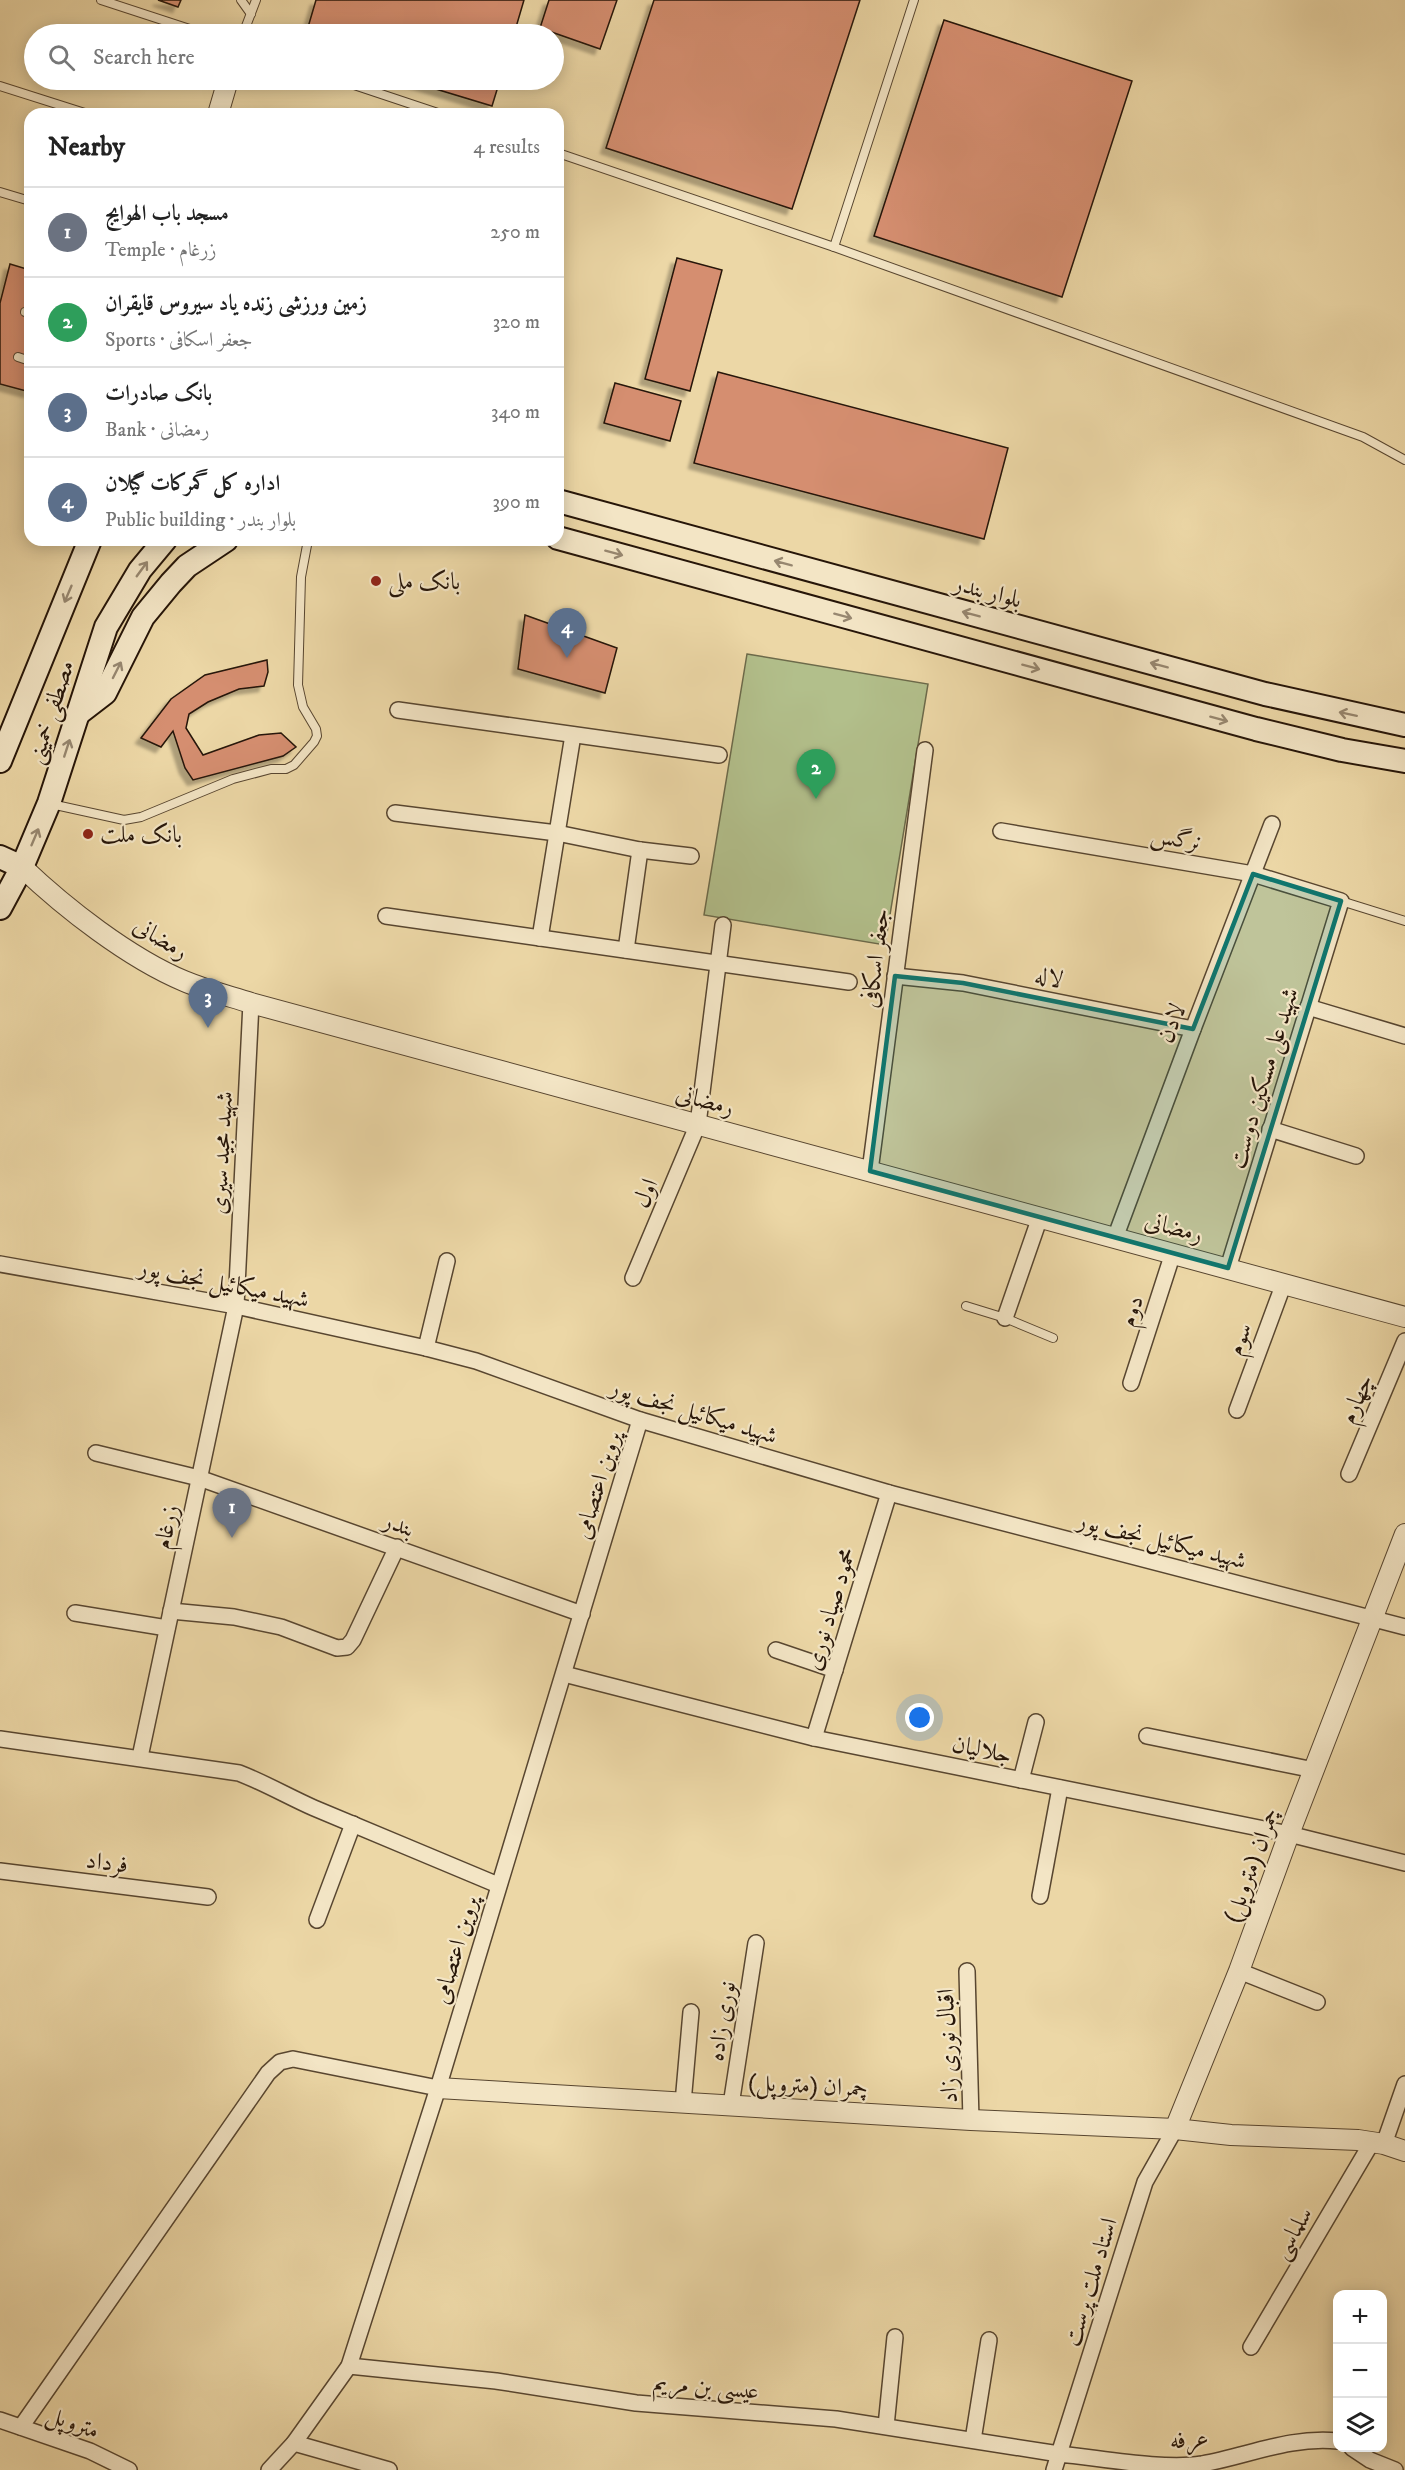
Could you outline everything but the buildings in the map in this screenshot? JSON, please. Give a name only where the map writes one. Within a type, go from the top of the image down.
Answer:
[{"type":"main road","name":"بلوار بندر","points":[[564,503],[1265,694],[1350,715],[1405,725]]},
{"type":"main road","points":[[564,540],[1256,729],[1342,750],[1405,761]]},
{"type":"main road","name":"مصطفی خمینی","points":[[0,762],[88,546]]},
{"type":"main road","name":"مصطفی خمینی","points":[[0,908],[22,867],[50,803],[106,627],[140,570],[160,546]]},
{"type":"main road","points":[[79,713],[105,693],[143,617],[171,583],[187,566],[217,546]]},
{"type":"main road","points":[[907,633],[916,599]]},
{"type":"main road","points":[[0,856],[22,867]]},
{"type":"street","points":[[220,108],[225,90]]},
{"type":"street","points":[[398,710],[719,755]]},
{"type":"street","points":[[540,938],[573,735]]},
{"type":"street","name":"جعفر اسکافی","points":[[870,1171],[925,750]]},
{"type":"street","points":[[394,813],[557,833],[640,850],[691,856]]},
{"type":"street","name":"لادن","points":[[1115,1238],[1272,824]]},
{"type":"street","name":"نرگس","points":[[1001,831],[1253,874],[1341,901]]},
{"type":"street","points":[[626,950],[640,850]]},
{"type":"street","name":"رمضانی","points":[[22,867],[53,895],[99,930],[161,970],[186,982],[250,1003],[1405,1317]]},
{"type":"street","name":"شهید علی مسکین دوست","points":[[1228,1268],[1341,901]]},
{"type":"street","points":[[386,916],[849,982]]},
{"type":"street","name":"اول","points":[[633,1278],[698,1124],[723,925]]},
{"type":"street","name":"لاله","points":[[895,976],[963,983],[1193,1029]]},
{"type":"street","name":"شهید مجید سیری","points":[[236,1306],[250,1003]]},
{"type":"street","points":[[1308,1006],[1405,1036]]},
{"type":"street","points":[[1270,1129],[1356,1156]]},
{"type":"street","points":[[1005,1318],[1040,1217]]},
{"type":"street","name":"دوم","points":[[1131,1383],[1173,1253]]},
{"type":"street","points":[[426,1348],[447,1261]]},
{"type":"street","name":"شهید میکائیل نجف پور","points":[[0,1264],[236,1306],[426,1348],[476,1361],[640,1420],[889,1493],[1373,1617],[1405,1628]]},
{"type":"street","name":"سوم","points":[[1237,1410],[1284,1283]]},
{"type":"street","name":"زرغام","points":[[140,1758],[236,1306]]},
{"type":"street","name":"چهارم","points":[[1349,1474],[1405,1341]]},
{"type":"street","name":"پروین اعتصامی","points":[[269,2470],[294,2443],[349,2366],[438,2088],[640,1420]]},
{"type":"street","name":"بندر","points":[[96,1453],[199,1478],[582,1614]]},
{"type":"street","name":"محمود صیاد نوری","points":[[814,1737],[889,1493]]},
{"type":"street","name":"چمران (متروپل)","points":[[1175,2129],[1239,1971],[1289,1834],[1405,1534]]},
{"type":"street","points":[[171,1611],[234,1617],[281,1627],[337,1648],[347,1647],[353,1640],[397,1547]]},
{"type":"street","points":[[75,1614],[167,1628]]},
{"type":"street","points":[[776,1650],[835,1670]]},
{"type":"street","name":"جلالیان","points":[[564,1674],[814,1737],[1289,1834],[1405,1863]]},
{"type":"street","points":[[1021,1780],[1036,1722]]},
{"type":"street","points":[[1147,1736],[1314,1770]]},
{"type":"street","points":[[0,1739],[239,1773],[498,1885]]},
{"type":"street","points":[[1040,1896],[1060,1788]]},
{"type":"street","points":[[316,1920],[353,1824]]},
{"type":"street","name":"فرداد","points":[[0,1872],[208,1897]]},
{"type":"street","name":"نوری زاده","points":[[731,2105],[756,1943]]},
{"type":"street","name":"اقبال نوری زاد","points":[[967,1971],[971,2120]]},
{"type":"street","points":[[1239,1971],[1317,2002]]},
{"type":"street","points":[[683,2103],[691,2012]]},
{"type":"street","points":[[21,2427],[268,2073],[280,2062],[293,2059],[438,2088]]},
{"type":"street","name":"سلماسی","points":[[1251,2347],[1378,2143],[1405,2084]]},
{"type":"street","name":"چمران (متروپل)","points":[[438,2088],[971,2120],[1175,2129],[1231,2135],[1378,2143],[1405,2151]]},
{"type":"street","name":"استاد ملت پرست","points":[[1059,2454],[1145,2182],[1175,2129]]},
{"type":"street","points":[[886,2426],[895,2337]]},
{"type":"street","points":[[973,2440],[989,2340]]},
{"type":"street","name":"عیسی بن مریم","points":[[349,2366],[496,2381],[636,2403],[836,2419],[1059,2454]]},
{"type":"street","name":"متروپل","points":[[0,2420],[90,2451],[129,2470]]},
{"type":"street","name":"عرفه","points":[[1059,2454],[1142,2464],[1199,2467],[1284,2444],[1316,2439],[1333,2441]]},
{"type":"street","points":[[294,2443],[390,2470]]},
{"type":"street","points":[[1358,2452],[1370,2460],[1395,2470]]},
{"type":"street","points":[[1054,2470],[1059,2454]]},
{"type":"lane","points":[[101,0],[175,24]]},
{"type":"lane","points":[[241,0],[251,14]]},
{"type":"lane","points":[[247,24],[255,0]]},
{"type":"lane","points":[[834,247],[914,0]]},
{"type":"lane","points":[[0,86],[69,108]]},
{"type":"lane","points":[[369,90],[423,108]]},
{"type":"lane","points":[[564,155],[834,247],[1363,437],[1405,460]]},
{"type":"lane","points":[[0,192],[24,199]]},
{"type":"lane","points":[[18,357],[24,359]]},
{"type":"lane","points":[[50,803],[124,820],[141,817],[233,779],[271,769],[286,769],[294,765],[317,736],[316,729],[303,707],[298,685],[301,577],[307,546]]},
{"type":"lane","points":[[1341,901],[1405,921]]},
{"type":"lane","points":[[966,1306],[1005,1318],[1053,1338]]},
{"type":"highlighted area","points":[[1253,874],[1341,901],[1228,1268],[870,1171],[895,976],[963,983],[1193,1029]]},
{"type":"green space","points":[[747,654],[928,684],[885,945],[704,915]]},
{"type":"place","name":"بانک ملی","points":[[376,581]]},
{"type":"place","name":"اداره کل گمرکات گیلان","points":[[567,658]]},
{"type":"place","name":"زمین ورزشی زنده یاد سیروس قایقران","points":[[816,799]]},
{"type":"place","name":"بانک ملت","points":[[88,834]]},
{"type":"place","name":"بانک صادرات","points":[[208,1028]]},
{"type":"place","name":"مسجد باب الهوایج","points":[[232,1538]]}]
